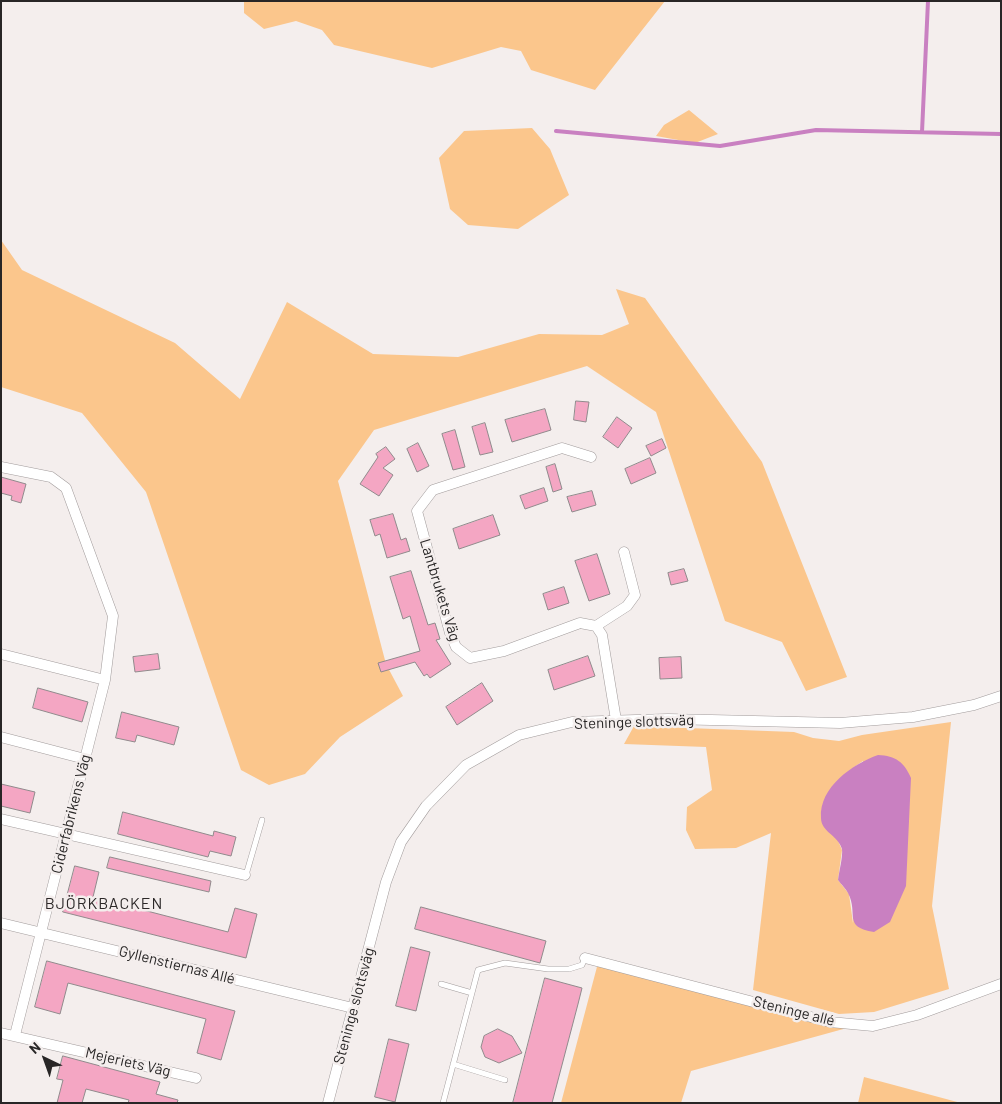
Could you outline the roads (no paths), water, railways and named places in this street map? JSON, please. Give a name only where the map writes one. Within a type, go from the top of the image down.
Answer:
[{"type":"street","name":"Lantbrukets Väg","points":[[591,457],[562,448],[433,490],[417,511],[450,633],[456,647],[470,658],[504,651],[580,623],[596,626]]},
{"type":"street","name":"Ciderfabrikens Väg","points":[[1,467],[51,477],[66,488],[113,616],[105,680],[15,1035]]},
{"type":"street","points":[[616,720],[602,635],[596,626],[627,606],[635,594],[624,552]]},
{"type":"street","points":[[1,654],[105,680]]},
{"type":"street","name":"Steninge slottsväg","points":[[328,1103],[386,882],[401,842],[426,806],[466,765],[519,735],[572,722],[616,720],[785,721],[840,724],[913,717],[974,705],[1001,696]]},
{"type":"street","points":[[1,737],[85,759]]},
{"type":"street","points":[[1,819],[66,836],[246,875]]},
{"type":"street","name":"Gyllenstiernas Allé","points":[[1,923],[353,1008]]},
{"type":"street","name":"Steninge allé","points":[[586,958],[830,1022],[873,1026],[917,1015],[1001,984]]},
{"type":"street","name":"Mejeriets Väg","points":[[1,1033],[196,1078]]},
{"type":"lane","points":[[246,875],[262,820]]},
{"type":"lane","points":[[443,1103],[478,970],[505,963],[548,968],[569,968],[582,965],[586,958]]},
{"type":"lane","points":[[440,984],[472,993]]},
{"type":"lane","points":[[453,1064],[505,1080]]},
{"type":"waterway","points":[[922,132],[928,1]]},
{"type":"waterway","points":[[556,131],[720,146],[816,130],[1001,134]]},
{"type":"district","name":"BJÖRKBACKEN","points":[[104,904]]}]
